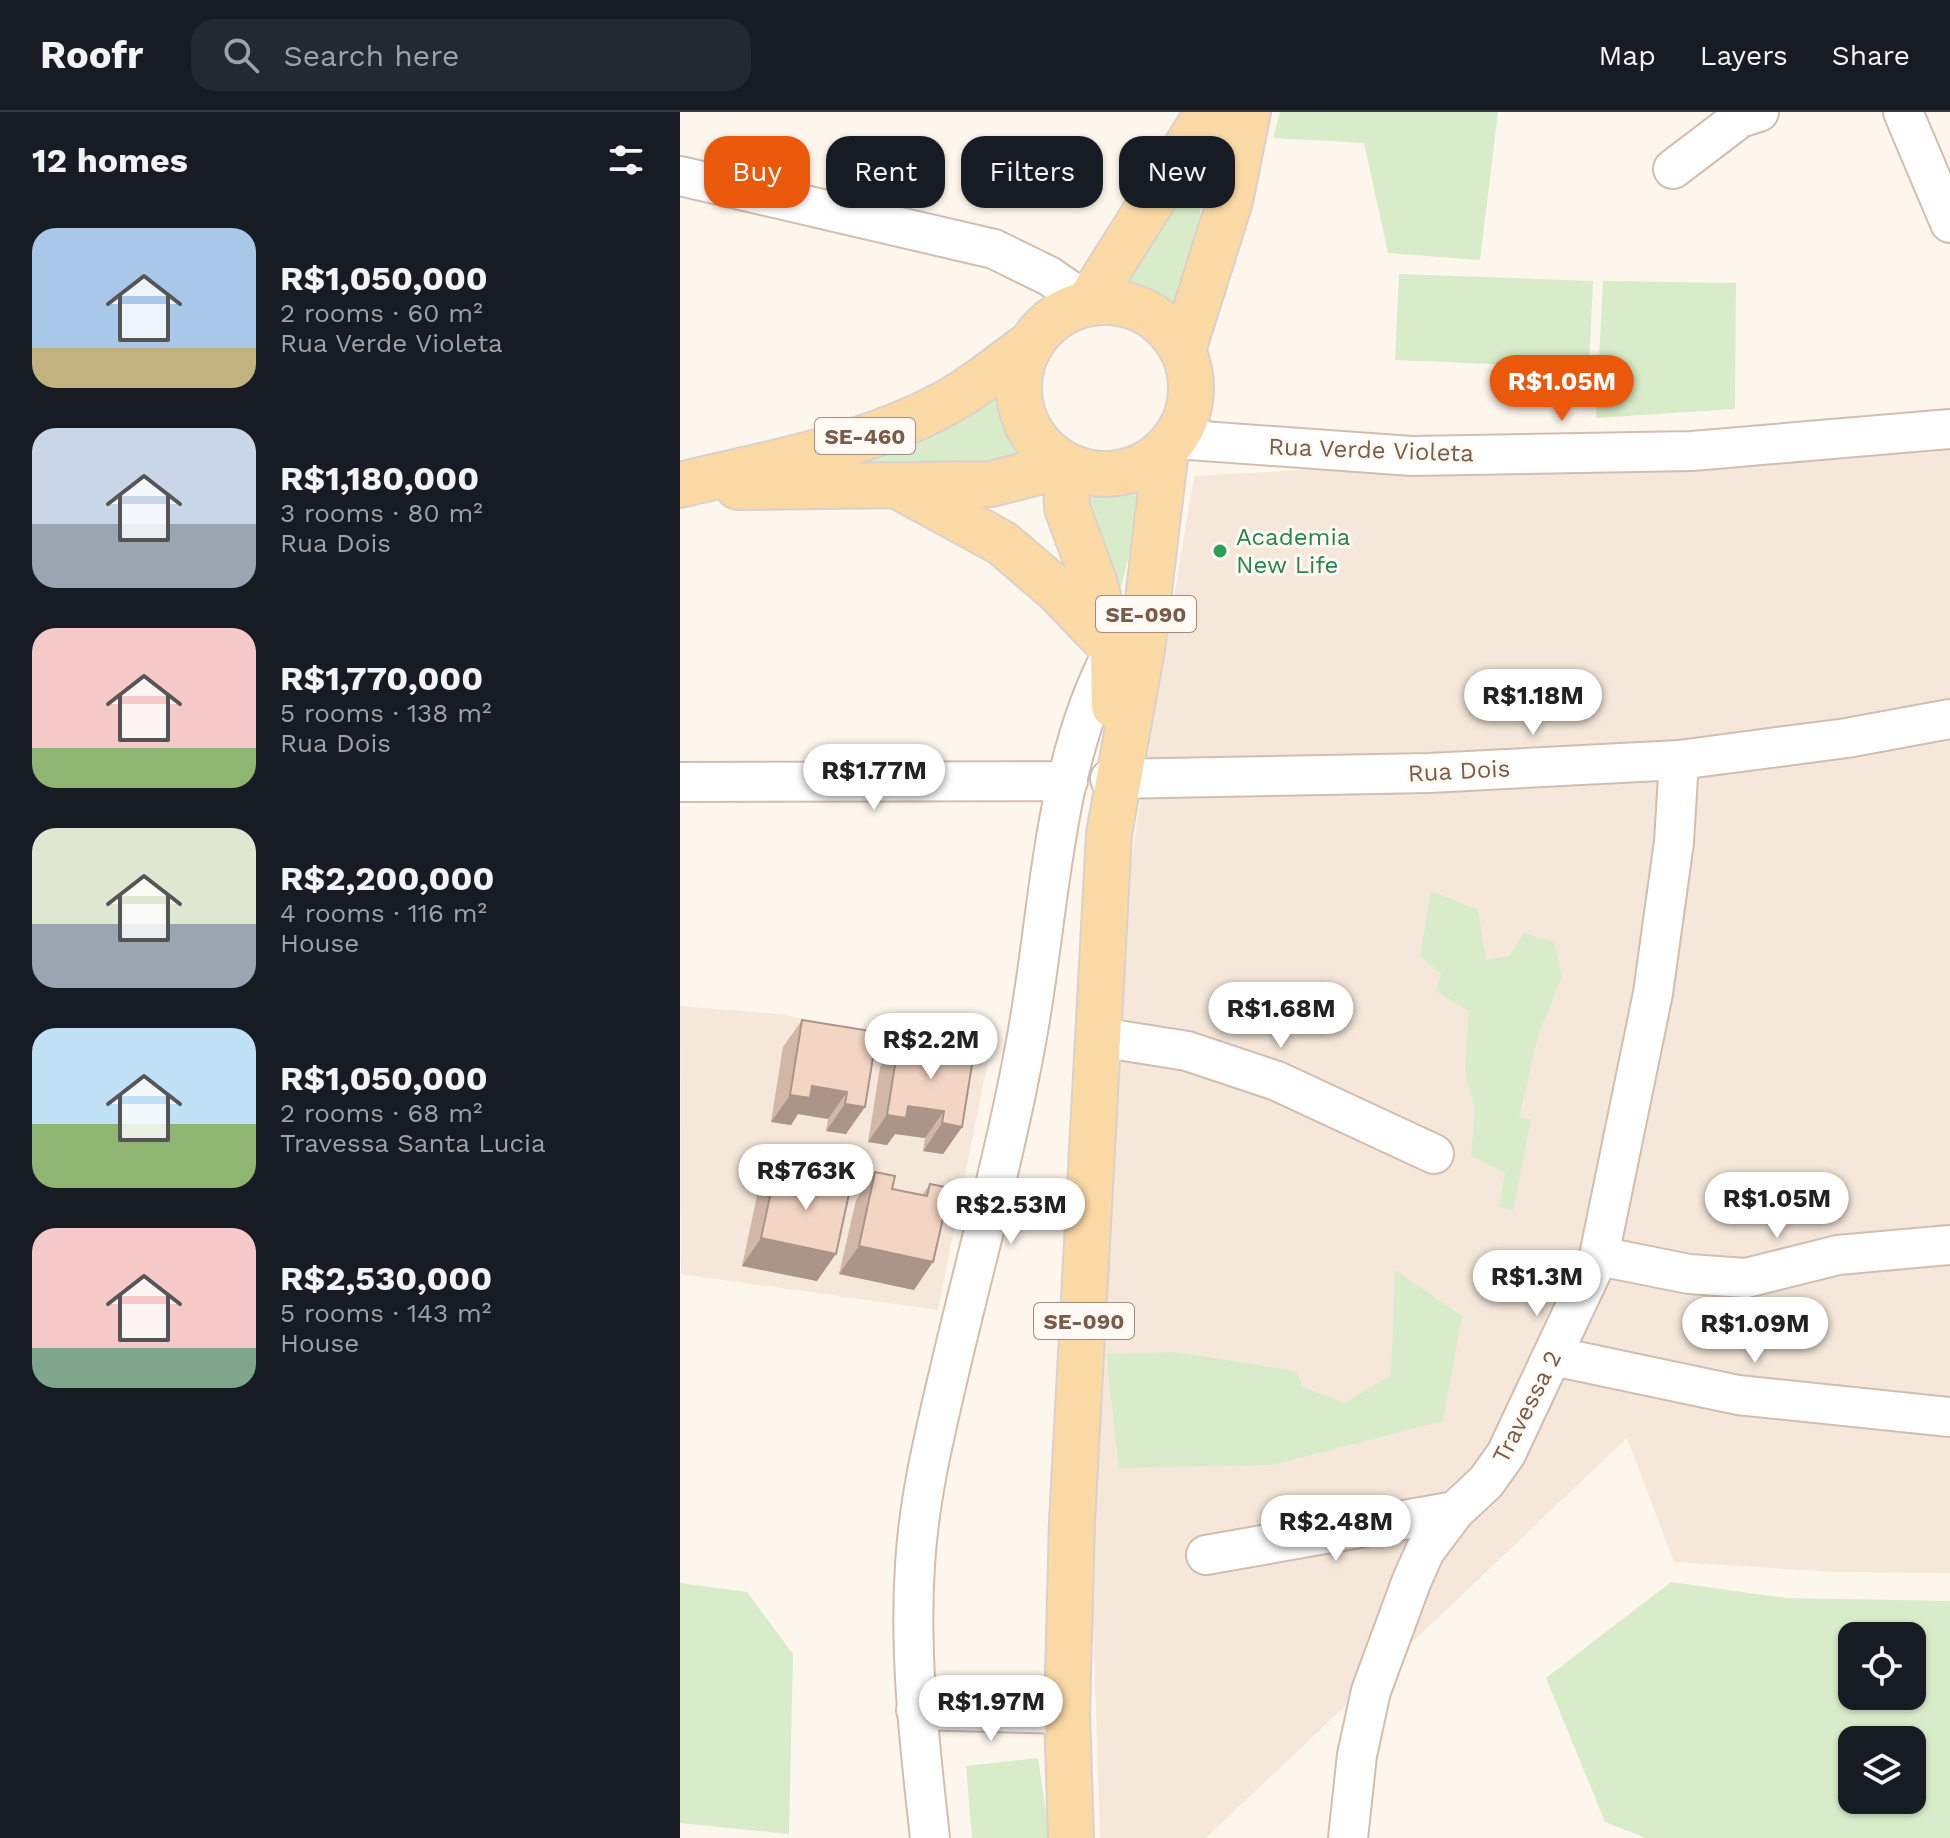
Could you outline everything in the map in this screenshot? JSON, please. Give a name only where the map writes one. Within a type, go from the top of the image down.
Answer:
[{"type":"main road","points":[[1088,303],[1208,112]]},
{"type":"main road","points":[[1183,350],[1230,201],[1248,112]]},
{"type":"main road","points":[[1088,303],[1116,303],[1143,310],[1167,327],[1183,350],[1190,372],[1191,395],[1186,418],[1170,444],[1148,462],[1118,472],[1085,471],[1059,460],[1036,439],[1024,417],[1019,392],[1021,366],[1032,343],[1056,317],[1088,303]]},
{"type":"main road","name":"SE-460","points":[[680,485],[819,451],[918,417],[943,405],[1032,343]]},
{"type":"main road","name":"SE-090","points":[[1102,786],[1142,649],[1170,444]]},
{"type":"main road","name":"SE-460","points":[[680,485],[901,487],[991,484],[1022,479],[1059,460]]},
{"type":"main road","name":"SE-090","points":[[1059,460],[1067,508],[1094,581],[1113,650],[1102,786],[1099,1037],[1072,1521],[1067,1714],[1071,1838]]},
{"type":"main road","points":[[901,487],[1002,543],[1057,590],[1113,650]]},
{"type":"street","points":[[1673,169],[1740,118],[1759,112]]},
{"type":"street","points":[[1903,112],[1950,223]]},
{"type":"street","points":[[680,176],[994,249],[1049,276],[1088,303]]},
{"type":"street","name":"Rua Verde Violeta","points":[[1170,444],[1412,456],[1521,455],[1692,451],[1950,429]]},
{"type":"street","name":"Rua Dois","points":[[680,782],[1102,786],[1429,773],[1679,760],[1847,738],[1950,719]]},
{"type":"street","name":"Travessa 2","points":[[1348,1838],[1357,1755],[1371,1691],[1425,1551],[1455,1511],[1495,1471],[1599,1256],[1651,1007],[1674,842],[1679,760]]},
{"type":"street","points":[[930,1838],[916,1710],[915,1563],[930,1462],[1018,1086],[1102,786]]},
{"type":"street","points":[[1099,1037],[1187,1051],[1277,1081],[1434,1154]]},
{"type":"street","points":[[1599,1256],[1689,1274],[1746,1278],[1838,1255],[1950,1245]]},
{"type":"street","points":[[1553,1356],[1738,1395],[1950,1417]]},
{"type":"street","points":[[1206,1555],[1455,1511]]},
{"type":"street","points":[[916,1710],[1067,1714]]},
{"type":"shaded area","points":[[1950,426],[1950,1573],[1836,1572],[1674,1562],[1627,1438],[1206,1838],[1100,1838],[1080,1215],[1139,810],[1194,476],[1717,447]]},
{"type":"shaded area","points":[[680,1006],[781,1014],[988,1061],[938,1310],[681,1274]]},
{"type":"green space","points":[[1220,112],[1215,136],[1204,136]]},
{"type":"green space","points":[[1280,112],[1498,112],[1480,260],[1388,253],[1364,143],[1273,138]]},
{"type":"green space","points":[[1154,208],[1201,208],[1180,316],[1148,287],[1105,280]]},
{"type":"green space","points":[[1399,274],[1593,281],[1589,368],[1395,360]]},
{"type":"green space","points":[[1603,281],[1736,283],[1735,409],[1596,418]]},
{"type":"green space","points":[[1008,366],[1009,393],[1015,416],[1025,439],[1040,461],[792,482]]},
{"type":"green space","points":[[1148,476],[1111,629],[1047,493],[1103,489]]},
{"type":"green space","points":[[1431,891],[1478,910],[1486,960],[1509,956],[1524,933],[1554,942],[1562,977],[1538,1036],[1519,1118],[1531,1119],[1513,1210],[1499,1207],[1505,1173],[1471,1156],[1475,1110],[1465,1073],[1469,1011],[1436,991],[1441,974],[1420,956]]},
{"type":"green space","points":[[1395,1270],[1462,1316],[1443,1421],[1272,1465],[1119,1468],[1106,1354],[1176,1352],[1296,1371],[1303,1387],[1345,1403],[1391,1375]]},
{"type":"green space","points":[[1671,1582],[1786,1598],[1950,1601],[1950,1838],[1646,1838],[1605,1822],[1546,1678]]},
{"type":"green space","points":[[680,1583],[747,1592],[793,1654],[789,1834],[680,1823]]},
{"type":"green space","points":[[1038,1758],[1050,1838],[972,1838],[966,1766]]},
{"type":"building","points":[[802,1020],[877,1032],[865,1107],[845,1104],[847,1092],[812,1086],[810,1098],[790,1095]]},
{"type":"building","points":[[899,1040],[974,1052],[962,1127],[942,1123],[944,1111],[908,1106],[906,1118],[887,1115]]},
{"type":"building","points":[[777,1164],[797,1168],[794,1181],[830,1188],[832,1176],[852,1180],[836,1254],[761,1238]]},
{"type":"building","points":[[875,1172],[895,1176],[892,1189],[927,1196],[930,1184],[950,1188],[933,1262],[859,1246]]},
{"type":"place","name":"Academia New Life","points":[[1220,551]]}]
